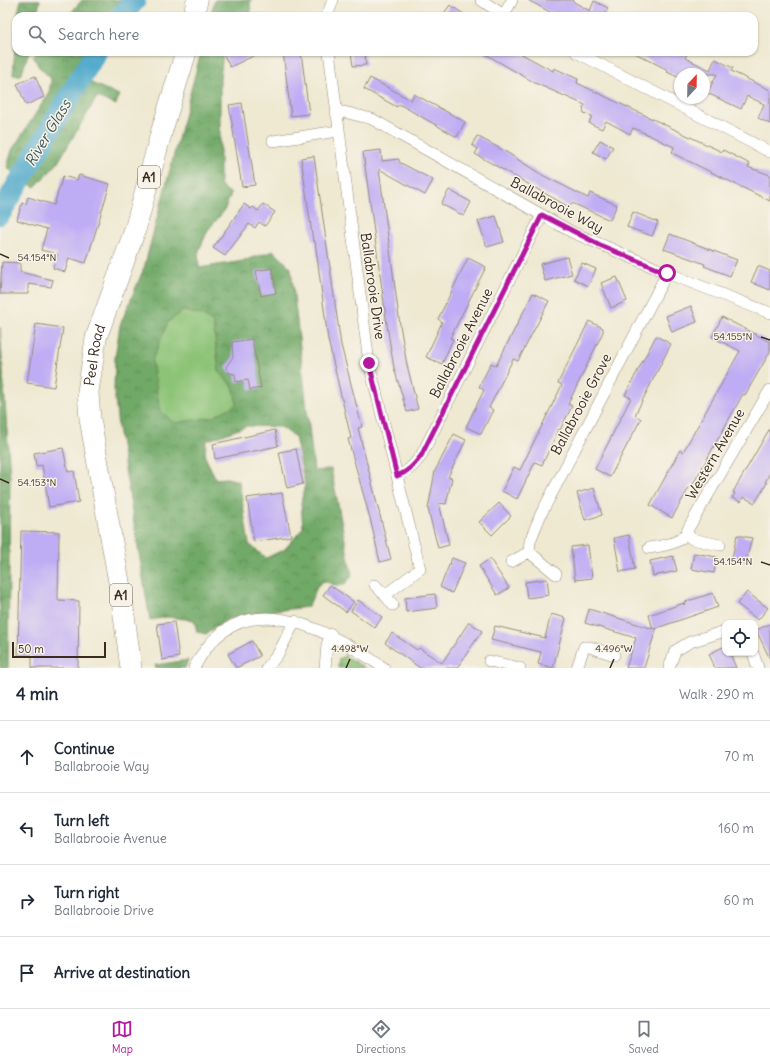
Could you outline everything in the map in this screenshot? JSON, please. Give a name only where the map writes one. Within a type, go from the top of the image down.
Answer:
[{"type":"highway","points":[[194,12],[196,0]]},
{"type":"highway","name":"Peel Road","points":[[132,668],[117,570],[90,419],[88,392],[96,338],[133,236],[162,130],[185,56]]},
{"type":"street","points":[[328,12],[333,0]]},
{"type":"street","points":[[481,0],[499,12]]},
{"type":"street","points":[[507,12],[512,0]]},
{"type":"street","name":"Ballabrooie Drive","points":[[329,56],[369,363],[420,569],[385,596]]},
{"type":"street","points":[[584,56],[770,152]]},
{"type":"street","name":"Ballabrooie Way","points":[[336,113],[344,112],[372,119],[542,215],[602,246],[770,313]]},
{"type":"street","points":[[273,141],[338,131]]},
{"type":"street","name":"Ballabrooie Avenue","points":[[397,476],[404,474],[421,456],[542,215]]},
{"type":"street","name":"Ballabrooie Grove","points":[[529,552],[530,541],[541,514],[667,273]]},
{"type":"street","name":"Western Avenue","points":[[687,534],[689,527],[770,390]]},
{"type":"street","points":[[649,548],[674,543],[687,534],[692,539],[720,545]]},
{"type":"street","points":[[511,562],[529,552],[556,574]]},
{"type":"street","points":[[375,585],[393,605]]},
{"type":"street","points":[[194,668],[199,658],[208,647],[229,627],[252,619],[279,618],[295,621],[330,634],[384,668]]},
{"type":"street","points":[[267,668],[278,654],[295,621]]},
{"type":"street","points":[[669,668],[675,651],[690,642],[722,632]]},
{"type":"street","points":[[326,668],[327,645],[330,634]]},
{"type":"street","points":[[577,668],[584,647],[590,647],[614,655]]},
{"type":"street","points":[[754,656],[758,668]]},
{"type":"street","points":[[489,661],[520,668]]},
{"type":"green space","points":[[21,0],[40,0],[38,12],[18,12]]},
{"type":"green space","points":[[82,0],[128,0],[118,12],[72,12]]},
{"type":"green space","points":[[215,0],[252,0],[250,2],[251,12],[211,12]]},
{"type":"green space","points":[[14,56],[28,56],[21,75],[13,75]]},
{"type":"green space","points":[[33,56],[86,56],[13,173],[7,167],[12,150],[49,93],[51,79],[39,67]]},
{"type":"green space","points":[[200,56],[223,56],[220,79],[220,185],[231,194],[224,211],[208,230],[198,253],[199,268],[243,261],[274,251],[291,268],[314,471],[331,469],[352,576],[345,584],[338,586],[324,581],[318,585],[308,607],[256,613],[228,619],[206,634],[197,632],[194,620],[167,617],[150,620],[118,427],[114,389],[115,358],[120,325],[144,268]],"holes":[[[168,322],[213,323],[219,372],[233,387]],[[247,426],[281,427],[295,437],[305,484],[301,503],[303,528],[285,549],[266,558],[249,544],[239,481],[227,478],[216,479],[205,457],[206,441]]]},
{"type":"green space","points":[[89,82],[119,95],[116,105],[97,97],[57,164],[35,187],[27,183]]},
{"type":"green space","points":[[183,311],[202,315],[213,323],[219,372],[233,387],[237,404],[213,417],[174,423],[160,410],[152,361],[168,322]]},
{"type":"green space","points":[[0,327],[10,476],[8,668],[0,668]]},
{"type":"green space","points":[[345,656],[365,668],[338,668],[339,659]]},
{"type":"green space","points":[[188,660],[185,668],[156,668],[155,665]]},
{"type":"building","points":[[528,0],[573,0],[572,1],[590,11],[594,1],[608,8],[606,12],[550,12]]},
{"type":"building","points":[[450,5],[461,12],[445,12]]},
{"type":"building","points":[[224,56],[253,56],[230,67]]},
{"type":"building","points":[[284,56],[302,56],[309,114],[291,116]]},
{"type":"building","points":[[352,56],[365,56],[366,65],[353,66]]},
{"type":"building","points":[[489,56],[525,56],[553,71],[554,68],[578,79],[577,83],[722,152],[723,150],[750,164],[748,167],[770,175],[770,201],[672,153],[674,147],[638,130],[633,128],[630,134],[606,121],[602,129],[589,123],[592,116],[584,113],[583,108],[585,105],[535,83]]},
{"type":"building","points":[[641,56],[686,56],[685,58],[706,68],[674,68],[674,75],[667,72],[668,70]]},
{"type":"building","points":[[715,59],[733,68],[731,71],[770,90],[770,124],[758,118],[764,104],[747,96],[741,109],[710,94],[710,87],[717,74],[710,74],[710,70]]},
{"type":"building","points":[[35,76],[44,97],[26,105],[17,84]]},
{"type":"building","points":[[370,78],[411,100],[414,94],[465,122],[457,137],[399,104],[397,107],[364,89]]},
{"type":"building","points":[[242,103],[255,185],[242,187],[229,105]]},
{"type":"building","points":[[477,136],[508,153],[542,175],[588,198],[590,193],[617,205],[610,220],[572,203],[569,207],[475,154],[478,149],[472,145]]},
{"type":"building","points":[[600,140],[613,147],[606,159],[593,152]]},
{"type":"building","points":[[381,150],[382,161],[399,159],[399,162],[433,180],[425,195],[379,169],[400,325],[407,365],[418,409],[407,412],[394,368],[363,152]]},
{"type":"building","points":[[314,156],[341,345],[362,427],[358,428],[391,559],[380,562],[370,518],[348,439],[351,438],[328,340],[315,241],[313,241],[301,158]]},
{"type":"building","points":[[79,175],[110,184],[86,263],[69,258],[65,272],[53,268],[57,254],[41,250],[47,229],[17,220],[22,203],[26,204],[28,197],[54,205],[63,176],[77,180]]},
{"type":"building","points":[[449,190],[471,202],[464,216],[441,204]]},
{"type":"building","points":[[244,204],[251,209],[253,207],[258,211],[263,204],[275,212],[265,226],[259,222],[255,228],[249,224],[225,256],[213,248]]},
{"type":"building","points":[[633,212],[658,222],[652,236],[627,227]]},
{"type":"building","points":[[496,216],[504,242],[487,247],[478,221]]},
{"type":"building","points":[[670,234],[737,260],[730,276],[704,266],[705,264],[664,249]]},
{"type":"building","points":[[567,257],[572,274],[545,281],[540,264]]},
{"type":"building","points":[[468,258],[486,267],[450,338],[453,339],[442,364],[426,357],[442,322],[438,319]]},
{"type":"building","points":[[2,262],[20,263],[20,272],[53,280],[51,287],[28,284],[28,294],[0,294]]},
{"type":"building","points":[[582,263],[596,269],[588,286],[574,279]]},
{"type":"building","points":[[758,266],[770,271],[770,290],[751,282]]},
{"type":"building","points":[[272,268],[276,293],[261,296],[256,271]]},
{"type":"building","points":[[617,277],[627,301],[611,308],[601,283]]},
{"type":"building","points":[[533,293],[549,301],[518,361],[513,359],[489,408],[493,410],[481,434],[466,427],[484,390],[479,387],[491,363],[496,366]]},
{"type":"building","points":[[691,306],[697,322],[672,332],[666,316]]},
{"type":"building","points":[[722,317],[770,342],[770,352],[745,395],[743,394],[693,484],[691,484],[672,518],[650,505],[680,450],[683,452],[740,351],[712,337]]},
{"type":"building","points":[[589,321],[603,328],[603,332],[568,404],[572,406],[542,465],[535,462],[517,499],[502,491],[514,467],[520,470],[562,385],[558,383]]},
{"type":"building","points":[[36,324],[63,328],[54,387],[27,383]]},
{"type":"building","points":[[656,336],[671,344],[635,415],[641,419],[610,477],[595,469],[631,398],[625,395]]},
{"type":"building","points":[[252,339],[261,388],[250,390],[248,380],[236,382],[235,374],[229,373],[226,367],[233,357],[232,342]]},
{"type":"building","points":[[770,428],[770,473],[765,482],[767,483],[755,503],[743,497],[741,502],[732,498],[735,493],[733,492]]},
{"type":"building","points":[[275,430],[278,446],[215,459],[213,444]]},
{"type":"building","points":[[454,434],[466,440],[448,477],[452,478],[446,504],[439,503],[449,545],[438,548],[428,509],[435,471]]},
{"type":"building","points":[[63,448],[68,472],[74,471],[79,502],[49,507],[42,465],[36,466],[34,453]]},
{"type":"building","points":[[296,449],[303,484],[287,488],[279,452]]},
{"type":"building","points":[[594,488],[602,515],[585,520],[577,493]]},
{"type":"building","points":[[282,493],[291,536],[254,542],[247,498]]},
{"type":"building","points":[[499,503],[511,516],[492,535],[479,522]]},
{"type":"building","points":[[21,531],[59,532],[58,600],[79,601],[78,668],[32,668],[32,655],[18,655]]},
{"type":"building","points":[[629,535],[635,569],[620,572],[614,538]]},
{"type":"building","points":[[737,535],[752,538],[746,561],[732,558]]},
{"type":"building","points":[[588,545],[592,578],[575,580],[571,547]]},
{"type":"building","points":[[694,553],[717,557],[714,573],[691,569]]},
{"type":"building","points":[[673,556],[677,571],[653,576],[650,561]]},
{"type":"building","points":[[452,558],[465,563],[452,593],[440,587]]},
{"type":"building","points":[[490,559],[509,588],[497,595],[479,566]]},
{"type":"building","points":[[547,579],[549,595],[527,598],[525,582]]},
{"type":"building","points":[[330,585],[354,602],[346,612],[323,595]]},
{"type":"building","points":[[747,592],[768,608],[758,620],[737,604]]},
{"type":"building","points":[[713,593],[718,607],[654,629],[656,629],[644,668],[626,668],[636,638],[585,623],[589,609],[653,629],[649,615],[684,603],[684,605],[685,602]]},
{"type":"building","points":[[435,594],[437,608],[406,612],[405,598]]},
{"type":"building","points":[[358,600],[382,617],[375,628],[351,611]]},
{"type":"building","points":[[551,614],[566,618],[553,668],[538,664],[541,652],[491,640],[495,626],[545,638]]},
{"type":"building","points":[[174,622],[179,657],[162,660],[157,624]]},
{"type":"building","points":[[469,622],[482,631],[457,668],[420,668],[385,643],[392,633],[417,650],[419,648],[442,663]]},
{"type":"building","points":[[770,624],[770,659],[758,634],[758,629]]},
{"type":"building","points":[[252,641],[260,656],[236,668],[228,654]]},
{"type":"building","points":[[722,648],[722,656],[731,656],[736,668],[715,668],[709,654]]},
{"type":"waterway","name":"River Glass","points":[[124,12],[135,0]]},
{"type":"waterway","name":"River Glass","points":[[0,214],[94,56]]},
{"type":"route","points":[[369,363],[397,476],[404,474],[421,456],[542,215],[572,232],[602,246],[667,273]]}]
